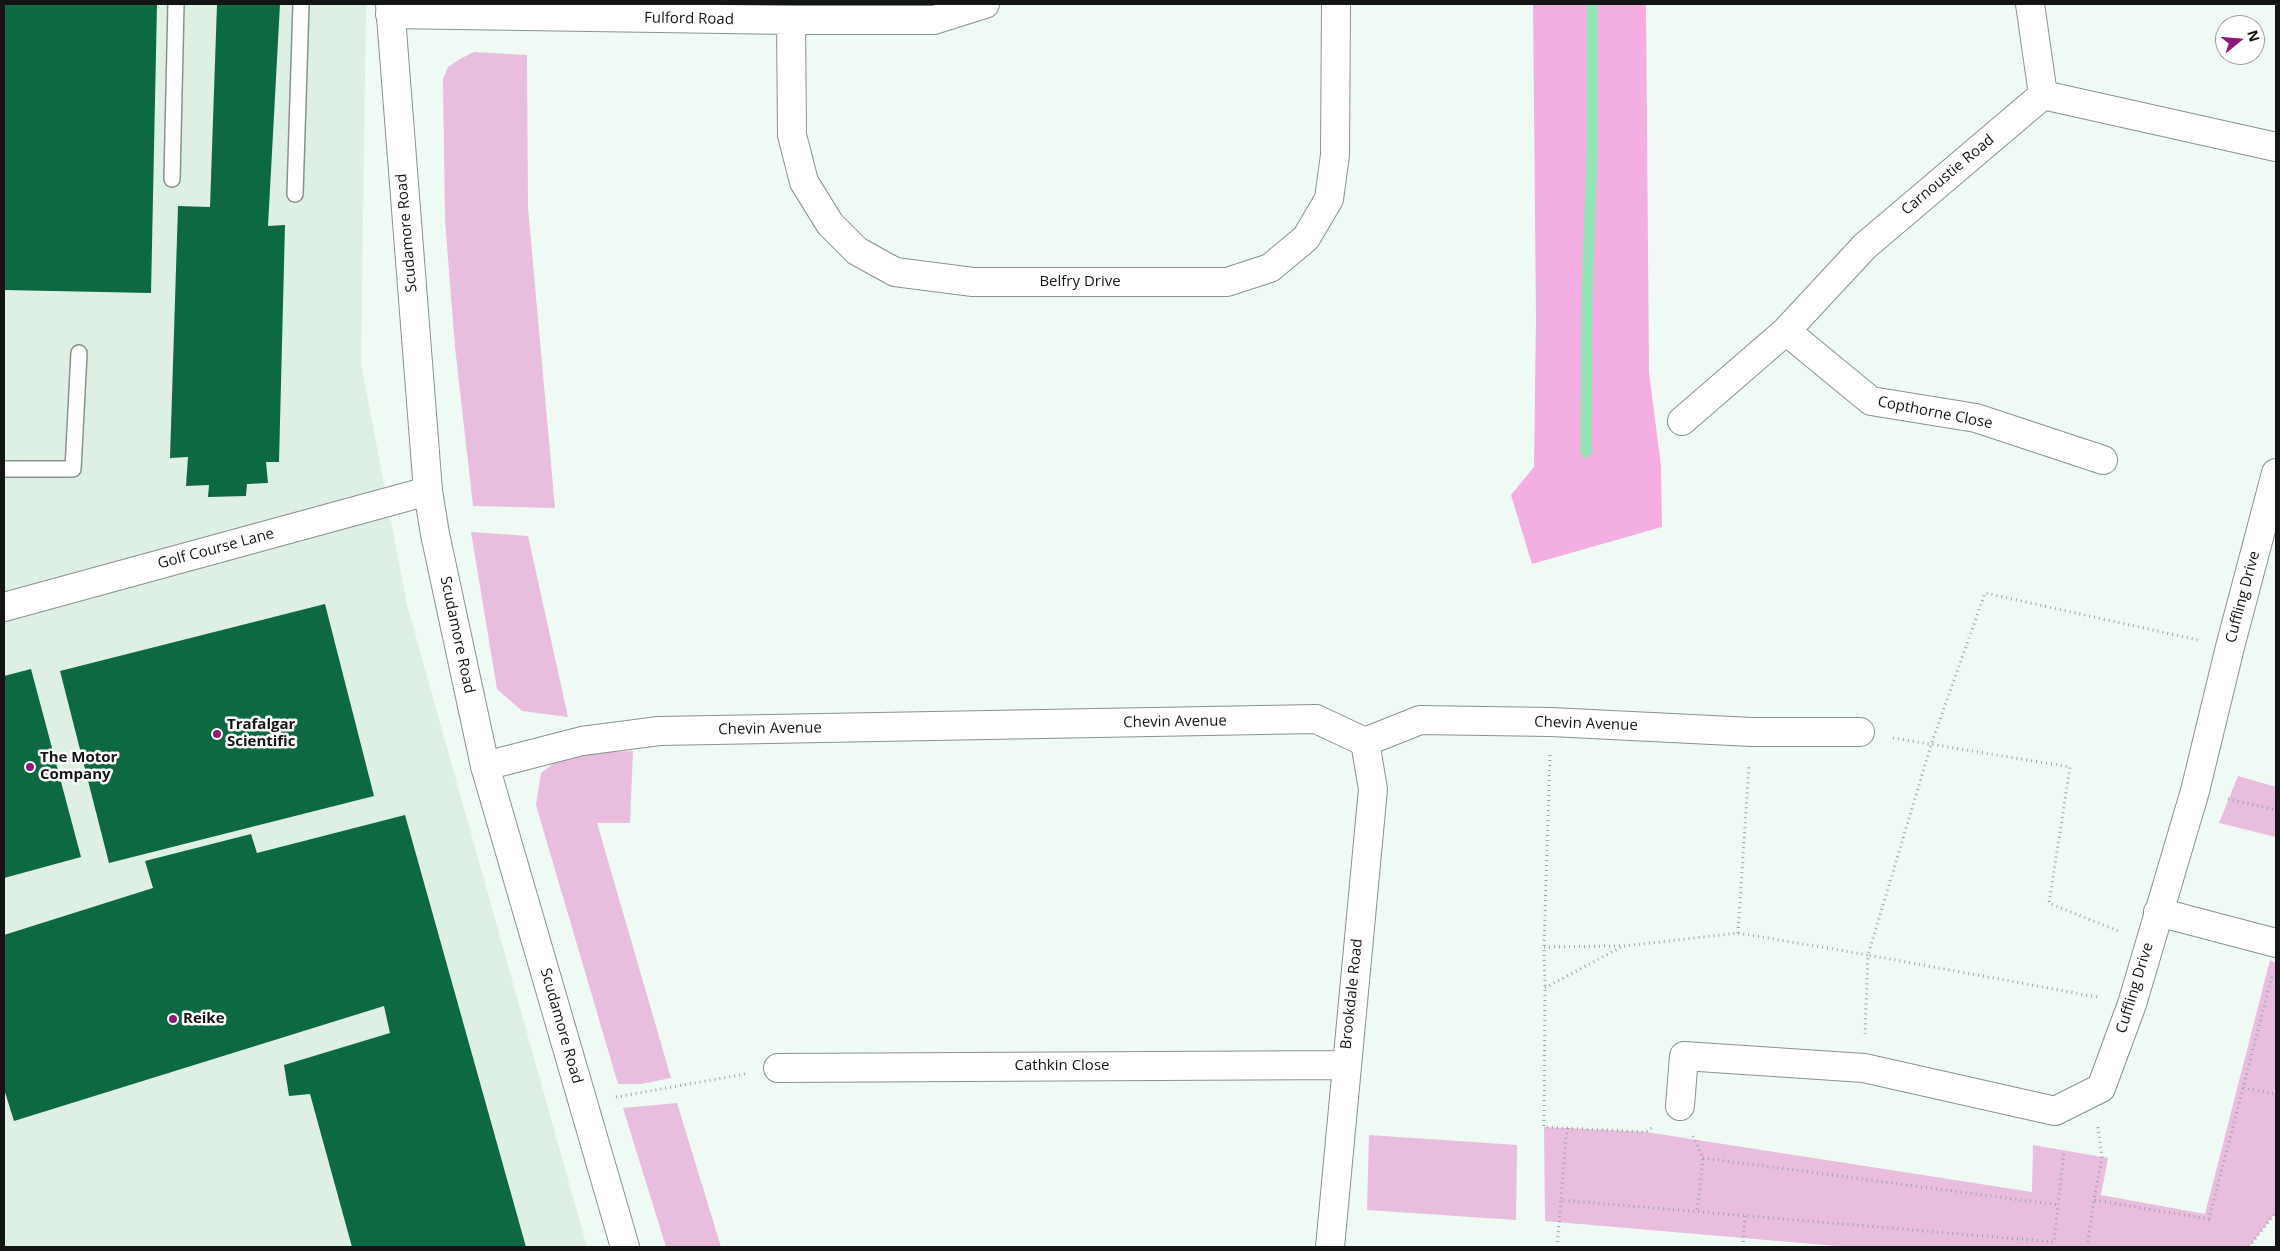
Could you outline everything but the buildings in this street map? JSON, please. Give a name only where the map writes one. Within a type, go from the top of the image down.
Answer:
[{"type":"street","name":"Fulford Road","points":[[390,9],[791,20],[934,20],[985,4]]},
{"type":"street","name":"Belfry Drive","points":[[791,20],[792,135],[804,182],[830,224],[857,251],[895,272],[973,282],[1227,282],[1270,268],[1306,238],[1329,199],[1335,156],[1336,4]]},
{"type":"street","points":[[2030,4],[2043,95],[2276,147]]},
{"type":"street","name":"Scudamore Road","points":[[390,9],[428,491],[435,534],[485,766],[625,1247]]},
{"type":"street","name":"Carnoustie Road","points":[[1682,421],[1786,331],[1865,246],[2043,95]]},
{"type":"street","name":"Copthorne Close","points":[[1786,331],[1871,401],[1976,418],[2103,460]]},
{"type":"street","name":"Cuffling Drive","points":[[1680,1106],[1684,1056],[1864,1068],[2055,1111],[2101,1088],[2132,1004],[2195,791],[2230,647],[2276,473]]},
{"type":"street","name":"Golf Course Lane","points":[[4,607],[428,491]]},
{"type":"street","name":"Chevin Avenue","points":[[485,766],[582,741],[658,731],[1316,719],[1364,742],[1420,720],[1551,722],[1752,732],[1860,732]]},
{"type":"street","name":"Brookdale Road","points":[[1330,1247],[1345,1065],[1373,789],[1364,742]]},
{"type":"street","points":[[2158,912],[2275,956]]},
{"type":"street","name":"Cathkin Close","points":[[778,1068],[1345,1065]]},
{"type":"lane","points":[[172,179],[176,4]]},
{"type":"lane","points":[[294,194],[301,4]]},
{"type":"lane","points":[[4,469],[74,469],[79,353]]},
{"type":"path","points":[[1864,1068],[1868,955],[1931,745],[1985,593],[2230,647]]},
{"type":"path","points":[[1551,722],[1544,947],[1546,988],[1544,1127],[1646,1132],[1680,1106],[1703,1158],[1697,1212]]},
{"type":"path","points":[[1738,933],[1752,732]]},
{"type":"path","points":[[1860,732],[2070,768],[2049,903],[2149,943]]},
{"type":"path","points":[[2195,791],[2276,810]]},
{"type":"path","points":[[1544,947],[1624,946],[1738,933],[2132,1004]]},
{"type":"path","points":[[1546,988],[1624,946]]},
{"type":"path","points":[[2094,1200],[2209,1219],[2275,956]]},
{"type":"path","points":[[583,1103],[778,1068]]},
{"type":"path","points":[[2243,1088],[2276,1094]]},
{"type":"path","points":[[2087,1247],[2102,1157],[2093,1092]]},
{"type":"path","points":[[1557,1247],[1568,1128]]},
{"type":"path","points":[[1561,1200],[2054,1242],[2064,1150]]},
{"type":"path","points":[[1703,1158],[2058,1205]]},
{"type":"path","points":[[2249,1247],[2276,1212]]},
{"type":"path","points":[[1743,1247],[1745,1216]]},
{"type":"shaded area","points":[[4,4],[366,4],[361,363],[407,605],[587,1247],[4,1247]]},
{"type":"shaded area","points":[[1533,4],[1646,4],[1649,372],[1661,466],[1662,527],[1532,564],[1511,495],[1534,467],[1536,319]]},
{"type":"shaded area","points":[[474,52],[527,55],[528,208],[555,508],[473,506],[455,347],[445,220],[443,79],[448,67]]},
{"type":"shaded area","points":[[471,532],[528,536],[568,717],[522,711],[497,689]]},
{"type":"shaded area","points":[[633,751],[630,823],[597,823],[671,1078],[641,1084],[618,1084],[536,805],[541,773],[562,757]]},
{"type":"shaded area","points":[[2238,776],[2276,787],[2276,837],[2219,823]]},
{"type":"shaded area","points":[[2270,960],[2276,963],[2276,1083],[2274,1093],[2276,1093],[2276,1212],[2249,1247],[1848,1247],[1545,1221],[1544,1127],[1646,1132],[2032,1192],[2033,1145],[2108,1158],[2101,1195],[2205,1214]]},
{"type":"shaded area","points":[[677,1103],[721,1247],[666,1247],[623,1108]]},
{"type":"shaded area","points":[[1369,1135],[1517,1145],[1516,1220],[1367,1210]]},
{"type":"waterway","points":[[1586,452],[1587,296],[1592,152],[1592,4]]},
{"type":"place","name":"Trafalgar Scientific","points":[[217,734]]},
{"type":"place","name":"The Motor Company","points":[[30,767]]},
{"type":"place","name":"Reike","points":[[173,1019]]}]
